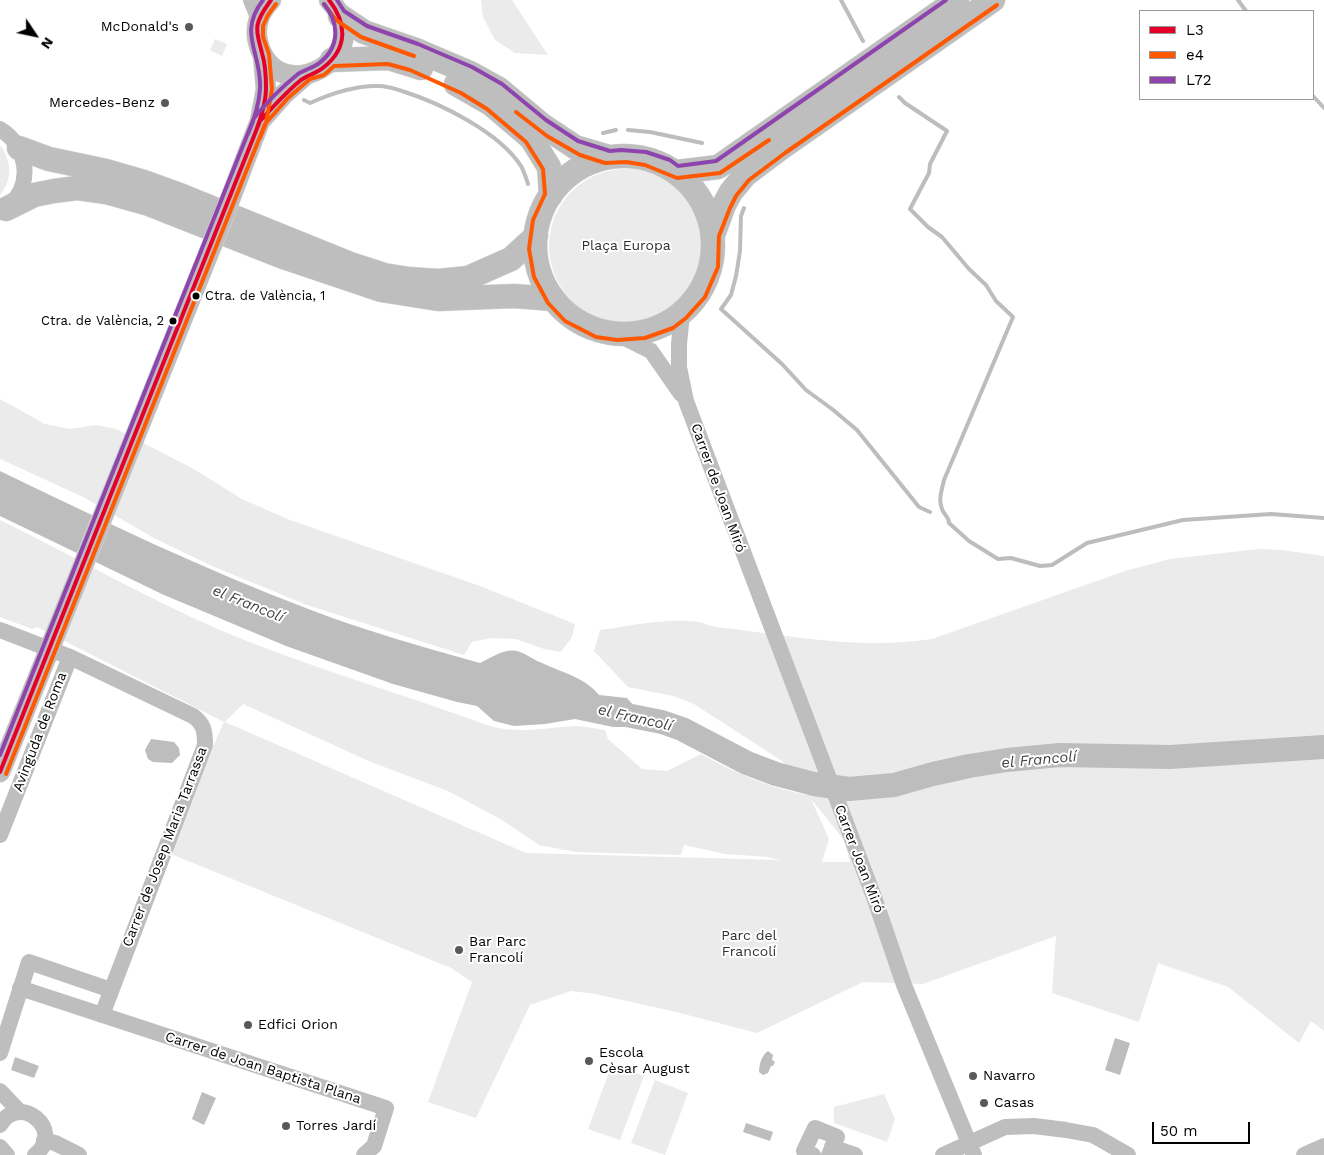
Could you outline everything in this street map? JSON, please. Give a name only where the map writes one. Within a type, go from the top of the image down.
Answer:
[{"type":"highway","points":[[713,235],[724,205],[745,175],[756,153],[957,0]]},
{"type":"highway","points":[[677,172],[718,167],[756,153],[993,0]]},
{"type":"highway","points":[[334,8],[364,32],[416,50],[470,73],[499,89],[542,125],[574,147],[609,157]]},
{"type":"highway","points":[[332,60],[389,58],[412,64],[464,87],[492,104],[531,138],[549,167],[551,195]]},
{"type":"highway","points":[[19,148],[49,159],[106,171],[144,182],[353,265],[384,275],[438,281],[468,278],[511,259],[536,236]]},
{"type":"highway","points":[[627,156],[644,158],[667,166],[677,172],[698,194],[710,220],[713,235],[712,265],[700,293],[682,314],[656,328],[630,334],[617,334],[598,331],[578,322],[553,299],[546,288],[539,269],[536,236],[541,215],[551,195],[560,184],[582,167],[609,157],[627,156]]},
{"type":"highway","points":[[3,211],[34,195],[54,191],[77,188],[106,192],[149,204],[286,258],[382,290],[438,299],[514,296],[553,299]]},
{"type":"main road","points":[[258,20],[265,6],[271,0]]},
{"type":"main road","points":[[332,60],[340,48],[342,38],[342,24],[334,8]]},
{"type":"main road","name":"Avinguda de Roma","points":[[0,772],[260,121],[266,89],[263,55],[257,38],[258,20]]},
{"type":"main road","points":[[263,55],[274,66],[285,73],[293,75],[307,74]]},
{"type":"main road","name":"Avinguda de Roma","points":[[260,121],[284,94],[307,74],[322,69],[332,60]]},
{"type":"street","points":[[251,0],[258,20]]},
{"type":"street","points":[[0,129],[19,148],[24,165],[24,182],[18,196],[3,211]]},
{"type":"street","points":[[673,370],[679,344],[682,314]]},
{"type":"street","name":"Carrer de Joan Miró","points":[[617,334],[650,351],[673,370],[750,574]]},
{"type":"street","name":"Carrer Joan Miró","points":[[750,574],[874,897],[904,986],[972,1149]]},
{"type":"street","name":"Carrer de Josep Maria Tarrassa","points":[[0,630],[70,657],[202,722],[205,732],[205,745],[110,990]]},
{"type":"street","name":"Avinguda de Roma","points":[[0,835],[70,657]]},
{"type":"street","name":"Avinguda de Roma","points":[[0,755],[22,717]]},
{"type":"street","points":[[0,1053],[29,962],[110,990],[102,1015]]},
{"type":"street","name":"Carrer de Joan Baptista Plana","points":[[20,988],[386,1108],[369,1151]]},
{"type":"street","points":[[0,1092],[5,1118],[33,1115],[40,1121],[45,1133],[44,1140],[42,1148],[35,1155]]},
{"type":"street","points":[[943,1155],[972,1149],[1005,1127],[1034,1126],[1093,1135],[1128,1155]]},
{"type":"street","points":[[814,1155],[804,1151],[815,1128],[837,1137],[831,1151],[855,1155]]},
{"type":"street","points":[[44,1140],[55,1143],[79,1155]]},
{"type":"street","points":[[1304,1155],[1324,1146]]},
{"type":"green space","points":[[481,0],[512,0],[548,55],[515,53],[495,40],[483,17]]},
{"type":"green space","points":[[215,39],[227,44],[222,56],[210,50]]},
{"type":"green space","points":[[0,145],[9,164],[9,177],[0,195]]},
{"type":"green space","name":"Plaça Europa","points":[[626,169],[641,170],[656,175],[681,191],[697,216],[702,231],[702,261],[697,276],[681,301],[656,317],[641,322],[626,323],[611,322],[596,317],[571,301],[555,276],[550,261],[549,246],[550,231],[555,216],[571,191],[596,175],[611,170]]},
{"type":"green space","points":[[0,399],[45,424],[70,429],[96,425],[116,429],[192,468],[242,499],[290,520],[480,586],[575,624],[572,637],[561,652],[544,649],[516,639],[491,638],[472,642],[464,655],[307,605],[212,566],[154,538],[83,497],[0,459]]},
{"type":"green space","name":"Parc del Francolí","points":[[0,520],[164,604],[220,630],[320,668],[490,726],[512,730],[579,726],[605,730],[608,739],[642,769],[667,771],[701,754],[753,779],[808,795],[782,761],[694,704],[673,696],[628,687],[594,651],[600,630],[656,622],[690,621],[718,627],[808,639],[858,643],[907,642],[932,639],[1125,571],[1170,559],[1259,549],[1324,556],[1324,1031],[1311,1021],[1299,1043],[1228,987],[1158,963],[1139,1022],[1052,993],[1056,936],[923,984],[863,982],[757,1033],[676,1012],[596,994],[571,991],[530,1005],[476,1118],[428,1102],[472,982],[451,968],[171,854],[206,762],[224,722],[37,627],[32,629],[0,617]],"holes":[[[243,704],[371,762],[448,791],[502,820],[539,845],[576,852],[681,855],[684,845],[725,854],[768,857],[780,860],[526,853],[225,722]],[[811,799],[844,840],[850,862],[822,862],[829,839]]]},
{"type":"green space","points":[[612,1064],[644,1076],[620,1140],[588,1129]]},
{"type":"green space","points":[[655,1080],[688,1093],[665,1155],[631,1143]]},
{"type":"green space","points":[[884,1094],[895,1119],[887,1142],[834,1123],[834,1107]]},
{"type":"water","points":[[0,471],[192,561],[271,595],[332,618],[480,663],[503,652],[512,650],[520,652],[573,676],[587,684],[599,695],[627,698],[634,706],[629,727],[613,727],[575,719],[545,724],[514,726],[494,721],[477,706],[393,684],[286,646],[164,595],[0,516]]},
{"type":"water","points":[[151,739],[174,742],[179,748],[180,755],[172,763],[153,762],[148,759],[145,750]]},
{"type":"water","points":[[1115,1038],[1130,1043],[1120,1075],[1105,1070]]},
{"type":"water","points":[[768,1051],[773,1055],[772,1060],[775,1062],[768,1073],[763,1075],[759,1072],[760,1066],[763,1057]]},
{"type":"water","points":[[15,1057],[39,1066],[34,1078],[11,1070]]},
{"type":"water","points":[[202,1092],[216,1098],[204,1125],[192,1119]]},
{"type":"water","points":[[746,1123],[773,1132],[770,1141],[743,1132]]},
{"type":"waterway","points":[[841,0],[863,41]]},
{"type":"waterway","points":[[1238,0],[1245,10]]},
{"type":"waterway","points":[[304,100],[310,103],[344,90],[371,86],[388,87],[417,96],[451,111],[484,130],[511,154],[521,166],[528,184]]},
{"type":"waterway","points":[[899,97],[947,131],[930,164],[929,173],[910,209],[928,227],[942,237],[969,269],[986,285],[996,301],[1013,317],[944,480],[940,502],[949,523],[969,541],[998,559],[1011,558],[1040,566],[1052,565],[1087,543],[1183,520],[1271,514],[1324,518]]},
{"type":"waterway","points":[[1314,97],[1324,108]]},
{"type":"waterway","points":[[603,133],[616,130]]},
{"type":"waterway","points":[[628,130],[650,132],[702,143]]},
{"type":"waterway","points":[[744,208],[741,216],[740,251],[736,276],[731,295],[721,309],[782,364],[806,390],[857,430],[919,507],[930,512]]},
{"type":"waterway","name":"el Francolí","points":[[601,710],[662,722],[682,729],[747,763],[776,774],[814,784],[849,789],[894,785],[969,766],[1060,755],[1170,757],[1324,747]]},
{"type":"transit line","name":"L72","points":[[248,134],[256,112],[260,89],[258,64],[252,43],[252,23],[255,12],[263,0]]},
{"type":"transit line","name":"L3","points":[[254,136],[266,94],[265,66],[257,25],[261,14],[271,0]]},
{"type":"transit line","name":"L3","points":[[0,772],[260,121],[295,85],[332,60],[341,44],[342,26],[329,0]]},
{"type":"transit line","name":"L72","points":[[337,0],[344,11],[367,26],[418,44],[472,67],[502,84],[546,120],[578,141],[610,151],[646,152],[670,160],[678,166],[716,161],[946,0]]},
{"type":"transit line","name":"e4","points":[[260,138],[266,123],[272,89],[269,54],[263,37],[263,26],[276,4]]},
{"type":"transit line","name":"e4","points":[[324,4],[336,20],[361,37],[414,56]]},
{"type":"transit line","name":"L72","points":[[0,755],[254,118],[280,89],[300,73],[318,64],[325,58],[334,43],[335,28],[333,20],[324,4]]},
{"type":"transit line","name":"e4","points":[[6,774],[265,124],[288,98],[310,79],[324,75],[334,66],[388,64],[410,70],[461,93],[487,109],[526,142],[543,169],[545,194],[533,220],[529,249],[534,277],[548,303],[565,321],[596,337],[617,340],[645,338],[673,328],[686,318],[705,297],[718,267],[719,236],[736,196],[749,180],[997,5]]},
{"type":"transit line","name":"e4","points":[[516,112],[547,136],[580,155],[605,163],[626,162],[645,165],[677,178],[720,173],[769,140]]},
{"type":"place","name":"McDonald's","points":[[189,27]]},
{"type":"place","name":"Mercedes-Benz","points":[[165,103]]},
{"type":"place","name":"Ctra. de València, 1","points":[[196,296]]},
{"type":"place","name":"Ctra. de València, 2","points":[[173,321]]},
{"type":"place","name":"Bar Parc Francolí","points":[[459,950]]},
{"type":"place","name":"Edfici Orion","points":[[248,1025]]},
{"type":"place","name":"Escola Cèsar August","points":[[589,1061]]},
{"type":"place","name":"Navarro","points":[[973,1076]]},
{"type":"place","name":"Casas","points":[[984,1103]]},
{"type":"place","name":"Torres Jardí","points":[[286,1126]]}]
